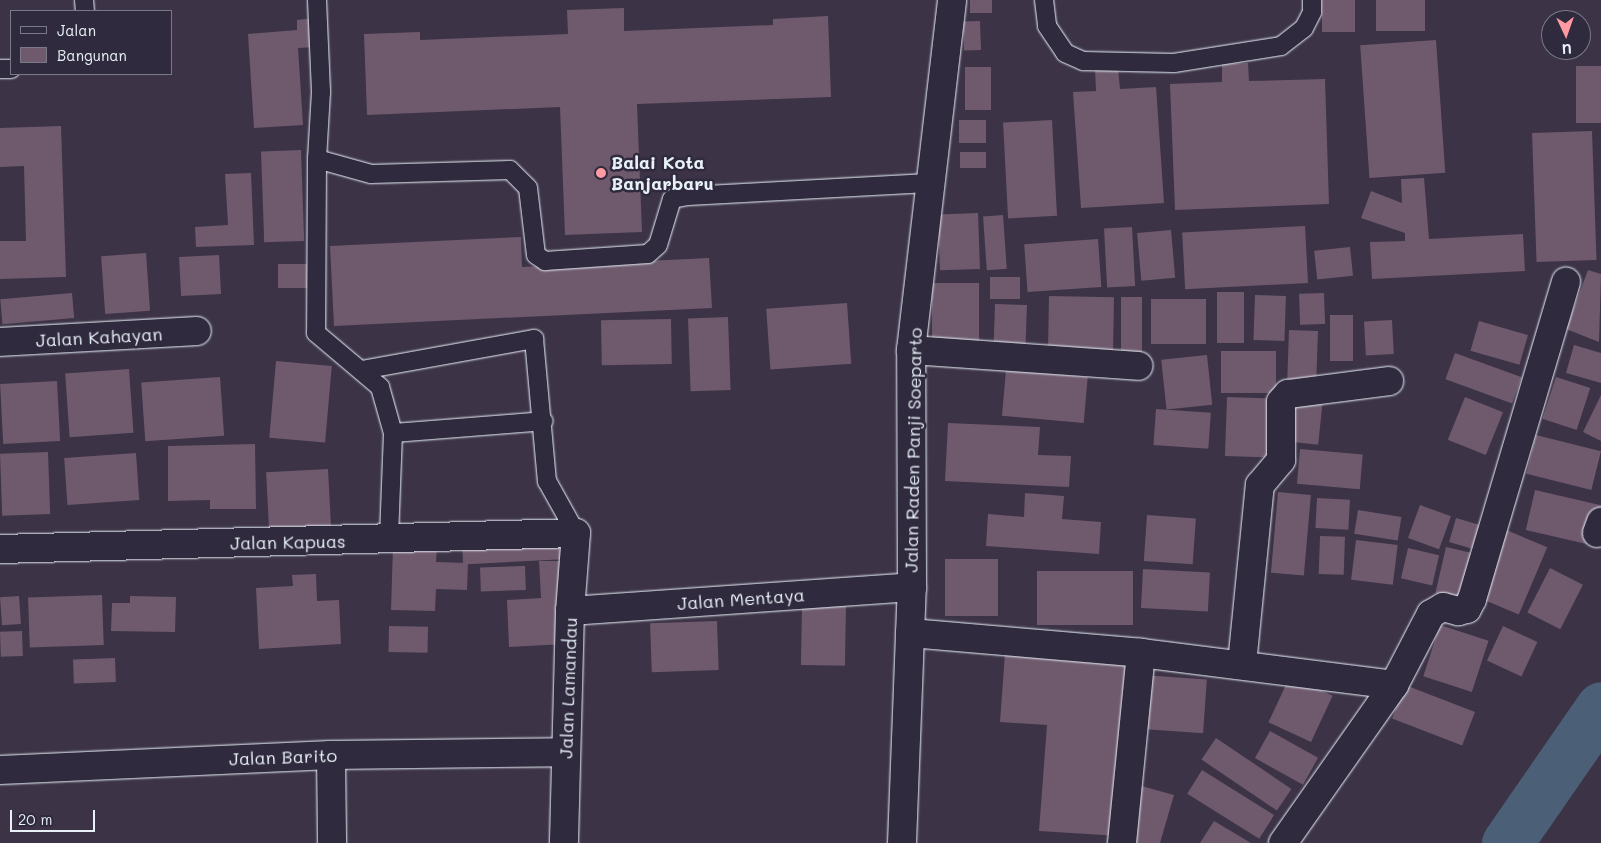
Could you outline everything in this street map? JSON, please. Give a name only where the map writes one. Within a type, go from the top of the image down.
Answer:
[{"type":"street","name":"Jalan Raden Panji Soeparto","points":[[902,843],[912,587],[911,350],[929,183],[941,120],[952,0]]},
{"type":"street","points":[[1283,843],[1394,685],[1436,608],[1458,612],[1467,609],[1472,599],[1566,282]]},
{"type":"street","name":"Jalan Kahayan","points":[[0,342],[197,331]]},
{"type":"street","points":[[911,350],[1138,366]]},
{"type":"street","points":[[1242,664],[1260,485],[1281,460],[1281,402],[1288,394],[1389,381]]},
{"type":"street","name":"Jalan Kapuas","points":[[0,548],[576,533]]},
{"type":"street","name":"Jalan Lamandau","points":[[564,843],[570,611],[576,533]]},
{"type":"street","name":"Jalan Mentaya","points":[[570,611],[912,587]]},
{"type":"street","points":[[910,633],[1140,653],[1242,664],[1394,685]]},
{"type":"street","points":[[1122,843],[1140,653]]},
{"type":"street","name":"Jalan Barito","points":[[0,770],[331,754],[565,752]]},
{"type":"street","points":[[331,754],[332,843]]},
{"type":"lane","points":[[317,0],[321,92],[317,159],[316,333],[380,387],[393,433],[389,539]]},
{"type":"lane","points":[[1044,0],[1048,26],[1066,53],[1084,61],[1174,63],[1281,46],[1304,28],[1312,12],[1312,0]]},
{"type":"lane","points":[[317,159],[371,174],[510,170],[528,188],[536,255],[545,261],[648,254],[658,245],[672,199],[688,196],[929,183]]},
{"type":"lane","points":[[362,370],[534,338],[544,421],[547,481],[576,533]]},
{"type":"lane","points":[[393,433],[544,421]]},
{"type":"building","points":[[970,0],[992,0],[992,13],[970,13]]},
{"type":"building","points":[[1322,0],[1355,0],[1355,32],[1322,32]]},
{"type":"building","points":[[1376,0],[1425,0],[1425,31],[1376,31]]},
{"type":"building","name":"Balai Kota Banjarbaru","points":[[624,8],[624,31],[773,25],[773,19],[828,16],[831,97],[637,104],[642,232],[565,235],[560,107],[367,115],[364,34],[420,32],[420,40],[568,34],[567,10]]},
{"type":"building","points":[[314,18],[315,47],[298,48],[303,125],[254,128],[248,34],[297,30],[297,20]]},
{"type":"building","points":[[980,21],[981,50],[964,51],[963,22]]},
{"type":"building","points":[[1436,40],[1445,173],[1369,178],[1360,45]]},
{"type":"building","points":[[1248,63],[1249,81],[1325,79],[1329,204],[1175,210],[1170,84],[1222,82],[1222,64]]},
{"type":"building","points":[[1576,66],[1601,66],[1601,123],[1576,123]]},
{"type":"building","points":[[965,67],[991,67],[991,110],[965,110]]},
{"type":"building","points":[[1118,68],[1120,89],[1156,87],[1164,203],[1081,208],[1073,92],[1096,91],[1095,69]]},
{"type":"building","points":[[959,120],[986,120],[986,143],[959,143]]},
{"type":"building","points":[[1052,120],[1057,216],[1008,218],[1003,123]]},
{"type":"building","points":[[61,126],[66,277],[0,279],[0,241],[26,241],[24,166],[0,167],[0,128]]},
{"type":"building","points":[[1592,131],[1597,260],[1537,262],[1532,133]]},
{"type":"building","points":[[301,150],[304,241],[264,242],[261,151]]},
{"type":"building","points":[[960,152],[986,152],[986,168],[960,168]]},
{"type":"building","points":[[251,173],[254,245],[196,247],[195,227],[228,225],[225,174]]},
{"type":"building","points":[[1424,178],[1429,239],[1523,234],[1525,271],[1372,279],[1370,242],[1405,241],[1405,233],[1361,218],[1371,191],[1402,203],[1401,179]]},
{"type":"building","points":[[978,213],[980,269],[940,270],[938,214]]},
{"type":"building","points":[[1003,215],[1007,269],[987,270],[983,216]]},
{"type":"building","points":[[1305,226],[1308,283],[1185,289],[1182,232]]},
{"type":"building","points":[[1132,227],[1135,286],[1107,287],[1104,228]]},
{"type":"building","points":[[1171,230],[1175,278],[1141,281],[1137,233]]},
{"type":"building","points":[[521,237],[522,267],[709,258],[712,308],[334,326],[330,246]]},
{"type":"building","points":[[1098,239],[1101,287],[1028,292],[1024,244]]},
{"type":"building","points":[[1350,247],[1353,276],[1317,280],[1314,251]]},
{"type":"building","points":[[146,253],[150,311],[105,314],[101,256]]},
{"type":"building","points":[[219,255],[221,294],[181,296],[179,257]]},
{"type":"building","points":[[278,264],[310,264],[310,288],[278,288]]},
{"type":"building","points":[[1588,270],[1601,274],[1599,342],[1566,329]]},
{"type":"building","points":[[990,277],[1020,277],[1020,299],[990,299]]},
{"type":"building","points":[[932,283],[979,283],[979,345],[932,345]]},
{"type":"building","points":[[1217,292],[1244,292],[1244,343],[1217,343]]},
{"type":"building","points":[[72,293],[74,318],[2,324],[0,299]]},
{"type":"building","points":[[1324,293],[1325,324],[1300,325],[1299,294]]},
{"type":"building","points":[[1255,295],[1286,296],[1284,341],[1253,340]]},
{"type":"building","points":[[1049,296],[1114,297],[1113,354],[1048,353]]},
{"type":"building","points":[[1121,297],[1142,297],[1142,355],[1121,355]]},
{"type":"building","points":[[1151,299],[1206,299],[1206,344],[1151,344]]},
{"type":"building","points":[[847,303],[851,364],[770,370],[766,309]]},
{"type":"building","points":[[995,304],[1027,305],[1025,348],[993,347]]},
{"type":"building","points":[[1330,315],[1353,315],[1353,361],[1330,361]]},
{"type":"building","points":[[728,317],[731,390],[691,391],[688,318]]},
{"type":"building","points":[[671,319],[672,364],[602,365],[601,320]]},
{"type":"building","points":[[1392,320],[1394,354],[1366,355],[1364,321]]},
{"type":"building","points":[[1479,321],[1528,335],[1519,365],[1470,351]]},
{"type":"building","points":[[1289,330],[1318,331],[1316,387],[1287,386]]},
{"type":"building","points":[[1574,345],[1601,353],[1601,383],[1566,373]]},
{"type":"building","points":[[1221,351],[1276,351],[1276,393],[1221,393]]},
{"type":"building","points":[[1455,353],[1522,377],[1512,404],[1445,379]]},
{"type":"building","points":[[1207,355],[1212,405],[1166,410],[1161,360]]},
{"type":"building","points":[[276,361],[332,366],[325,443],[269,438]]},
{"type":"building","points":[[129,369],[133,433],[70,437],[65,373]]},
{"type":"building","points":[[1006,370],[1088,377],[1084,423],[1002,416]]},
{"type":"building","points":[[220,377],[224,436],[145,441],[141,383]]},
{"type":"building","points":[[1556,377],[1590,388],[1577,430],[1542,419]]},
{"type":"building","points":[[57,381],[60,441],[3,444],[0,384]]},
{"type":"building","points":[[1601,395],[1601,441],[1583,432]]},
{"type":"building","points":[[1227,397],[1273,399],[1271,458],[1225,456]]},
{"type":"building","points":[[1295,397],[1323,400],[1318,445],[1290,442]]},
{"type":"building","points":[[1465,397],[1503,412],[1486,455],[1448,440]]},
{"type":"building","points":[[1156,409],[1211,413],[1208,449],[1153,445]]},
{"type":"building","points":[[948,423],[1040,427],[1038,455],[1071,456],[1069,487],[945,481]]},
{"type":"building","points":[[1536,435],[1601,451],[1591,490],[1526,474]]},
{"type":"building","points":[[255,444],[256,509],[210,509],[210,500],[168,501],[168,446]]},
{"type":"building","points":[[1300,449],[1363,454],[1360,489],[1297,484]]},
{"type":"building","points":[[48,452],[50,514],[2,516],[0,454]]},
{"type":"building","points":[[136,453],[139,500],[67,505],[64,458]]},
{"type":"building","points":[[328,469],[331,527],[269,530],[266,472]]},
{"type":"building","points":[[1535,490],[1601,505],[1592,545],[1526,530]]},
{"type":"building","points":[[1278,492],[1311,495],[1304,576],[1271,573]]},
{"type":"building","points":[[1025,493],[1064,496],[1062,519],[1101,522],[1099,554],[986,546],[988,514],[1024,517]]},
{"type":"building","points":[[1317,498],[1350,500],[1348,530],[1315,528]]},
{"type":"building","points":[[1420,505],[1451,516],[1439,549],[1408,538]]},
{"type":"building","points":[[1358,510],[1401,517],[1398,541],[1354,534]]},
{"type":"building","points":[[1147,515],[1196,518],[1193,564],[1144,561]]},
{"type":"building","points":[[1456,518],[1480,525],[1473,549],[1449,542]]},
{"type":"building","points":[[1504,529],[1547,547],[1519,615],[1475,596]]},
{"type":"building","points":[[1320,536],[1345,537],[1344,575],[1319,574]]},
{"type":"building","points":[[567,540],[568,559],[463,564],[462,545]]},
{"type":"building","points":[[1356,540],[1398,545],[1393,585],[1351,580]]},
{"type":"building","points":[[393,546],[437,547],[436,562],[468,563],[467,590],[436,589],[435,611],[391,610]]},
{"type":"building","points":[[1446,547],[1473,553],[1463,599],[1435,593]]},
{"type":"building","points":[[1408,548],[1439,555],[1432,585],[1401,578]]},
{"type":"building","points":[[945,559],[998,559],[998,616],[945,616]]},
{"type":"building","points":[[539,561],[561,561],[564,644],[509,647],[507,600],[541,598]]},
{"type":"building","points":[[525,566],[526,590],[481,592],[480,568]]},
{"type":"building","points":[[1550,568],[1583,585],[1560,629],[1527,613]]},
{"type":"building","points":[[1143,569],[1210,573],[1208,611],[1141,608]]},
{"type":"building","points":[[1037,571],[1133,571],[1133,625],[1037,625]]},
{"type":"building","points":[[316,574],[317,601],[339,600],[341,644],[259,649],[256,588],[293,586],[292,575]]},
{"type":"building","points":[[102,595],[104,645],[30,648],[28,598]]},
{"type":"building","points":[[19,596],[21,624],[2,625],[0,597]]},
{"type":"building","points":[[130,596],[176,597],[175,632],[111,631],[112,603],[130,603]]},
{"type":"building","points":[[802,604],[846,605],[845,666],[801,665]]},
{"type":"building","points":[[717,621],[719,670],[652,672],[650,623]]},
{"type":"building","points":[[1440,625],[1489,641],[1472,692],[1423,676]]},
{"type":"building","points":[[389,626],[428,627],[428,653],[389,652]]},
{"type":"building","points":[[1503,626],[1537,642],[1521,676],[1487,660]]},
{"type":"building","points":[[22,631],[23,656],[1,657],[0,632]]},
{"type":"building","points":[[1005,653],[1132,663],[1119,836],[1039,831],[1047,725],[1000,722]]},
{"type":"building","points":[[115,658],[116,682],[74,683],[73,659]]},
{"type":"building","points":[[1143,675],[1207,679],[1203,733],[1139,729]]},
{"type":"building","points":[[1290,676],[1333,696],[1311,742],[1268,722]]},
{"type":"building","points":[[1405,685],[1475,712],[1462,745],[1392,719]]},
{"type":"building","points":[[1270,731],[1318,758],[1303,785],[1255,758]]},
{"type":"building","points":[[1216,738],[1291,789],[1277,810],[1201,760]]},
{"type":"building","points":[[1202,770],[1274,815],[1259,839],[1187,794]]},
{"type":"building","points":[[1138,785],[1174,795],[1160,843],[1135,843]]},
{"type":"building","points":[[1214,821],[1251,843],[1200,843]]},
{"type":"waterway","points":[[1507,843],[1601,707]]},
{"type":"place","name":"Balai Kota Banjarbaru","points":[[601,173]]}]
